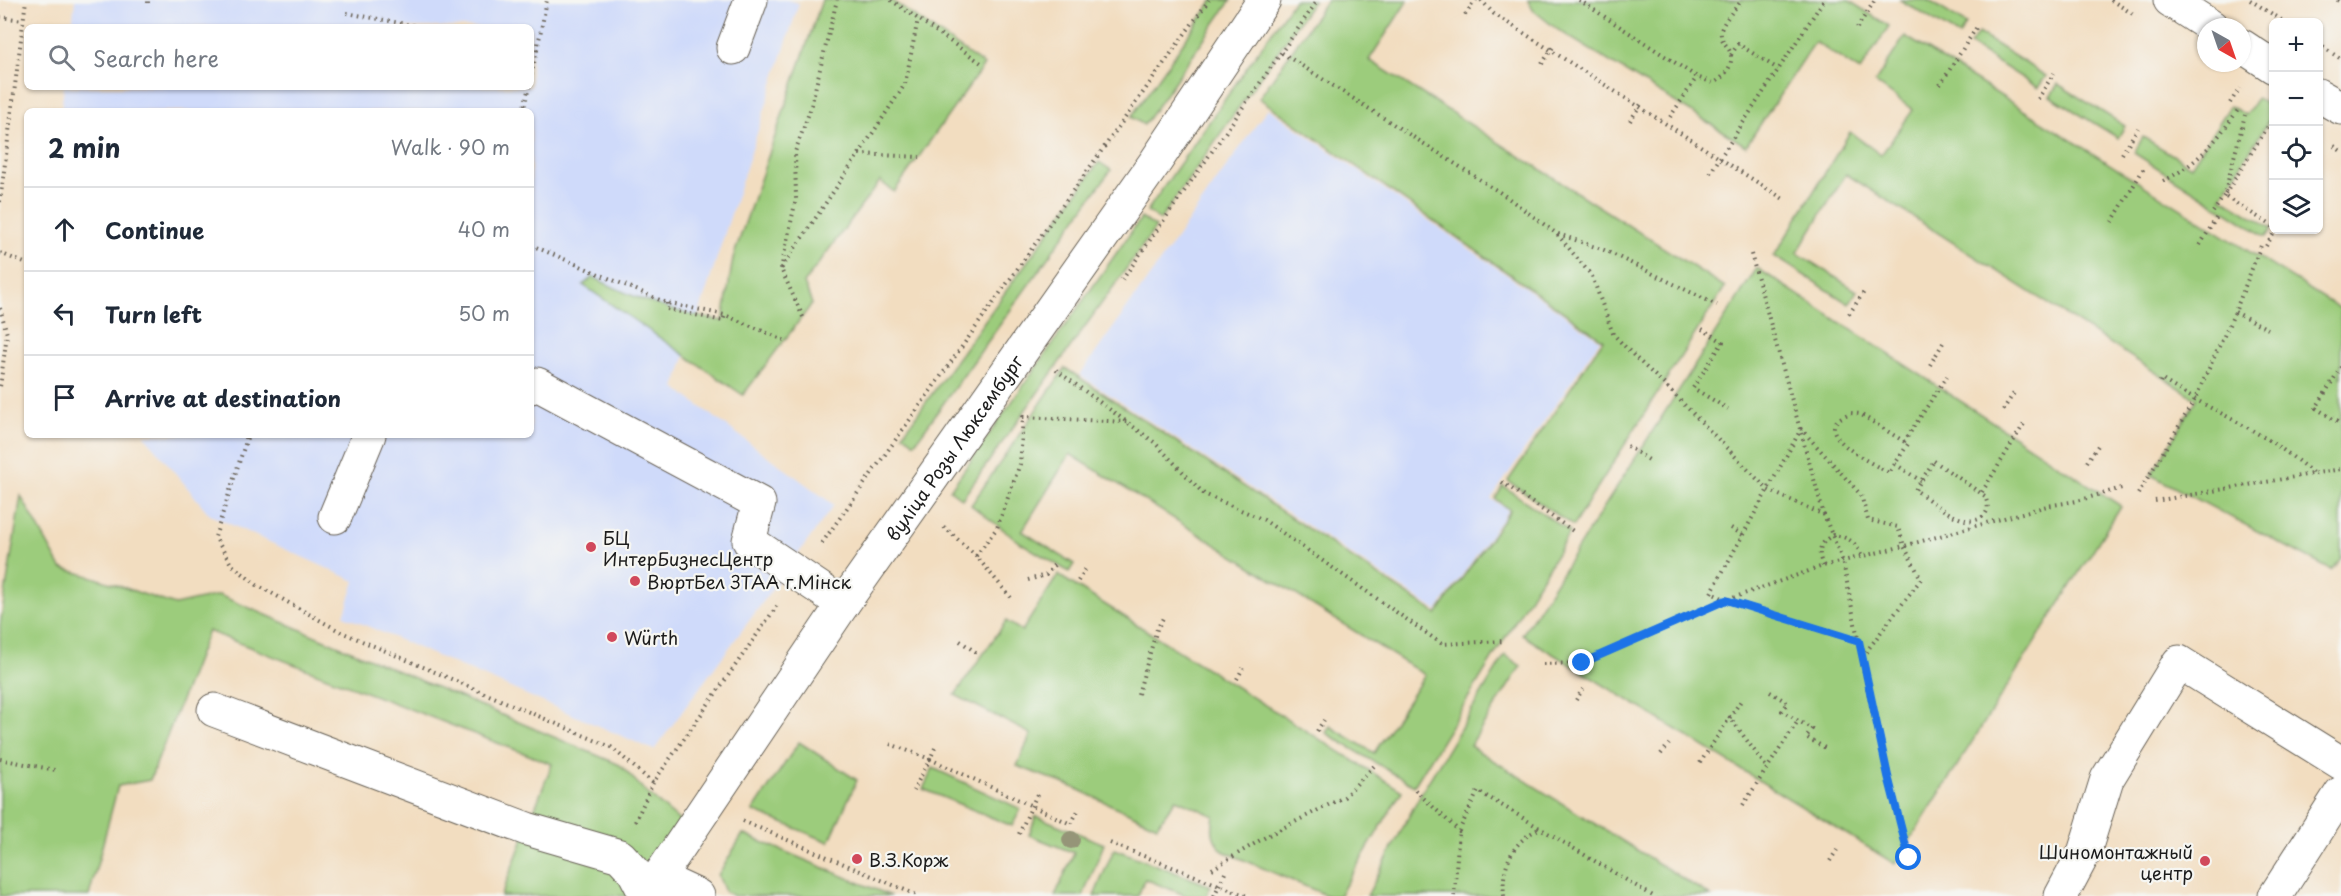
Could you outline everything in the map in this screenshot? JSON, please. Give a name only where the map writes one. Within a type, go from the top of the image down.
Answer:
[{"type":"street","points":[[733,48],[752,0]]},
{"type":"street","name":"вуліца Розы Люксембург","points":[[650,889],[843,604],[1156,161],[1264,0]]},
{"type":"street","points":[[2170,0],[2198,18]]},
{"type":"street","points":[[2251,52],[2269,63]]},
{"type":"street","points":[[2323,97],[2341,108]]},
{"type":"street","points":[[534,386],[537,384],[759,503],[749,541],[843,604]]},
{"type":"street","points":[[335,517],[368,438]]},
{"type":"street","points":[[2061,896],[2084,853],[2107,778],[2179,662],[2341,762]]},
{"type":"street","points":[[214,710],[527,829],[620,856],[650,889],[698,896]]},
{"type":"street","points":[[2275,896],[2341,793]]},
{"type":"path","points":[[0,202],[26,0]]},
{"type":"path","points":[[534,63],[547,0]]},
{"type":"path","points":[[802,317],[781,269],[796,199],[795,152],[810,110],[837,0]]},
{"type":"path","points":[[891,0],[984,65]]},
{"type":"path","points":[[246,438],[215,537],[231,564],[257,585],[341,632],[611,747],[653,783],[1209,0]]},
{"type":"path","points":[[1465,15],[1476,0]]},
{"type":"path","points":[[1481,0],[1494,14],[1785,200]]},
{"type":"path","points":[[1579,0],[1697,76],[1714,83],[1724,77],[1731,55],[1738,44],[1778,69]]},
{"type":"path","points":[[1731,55],[1720,36],[1721,28],[1742,0]]},
{"type":"path","points":[[1710,172],[1824,0]]},
{"type":"path","points":[[1857,28],[1875,0]]},
{"type":"path","points":[[2250,0],[2279,18]]},
{"type":"path","points":[[347,13],[405,24]]},
{"type":"path","points":[[0,17],[23,20]]},
{"type":"path","points":[[781,269],[905,84],[918,19]]},
{"type":"path","points":[[1940,85],[1978,25]]},
{"type":"path","points":[[1542,64],[1555,44]]},
{"type":"path","points":[[2323,47],[2341,58]]},
{"type":"path","points":[[1282,53],[1504,195],[1557,234],[1592,276],[1613,334],[1768,490],[1824,515]]},
{"type":"path","points":[[2038,99],[2054,73]]},
{"type":"path","points":[[1670,117],[1697,76]]},
{"type":"path","points":[[524,108],[528,90]]},
{"type":"path","points":[[2231,103],[2237,93]]},
{"type":"path","points":[[1630,121],[1643,100]]},
{"type":"path","points":[[2163,181],[2191,166],[2212,145],[2238,110]]},
{"type":"path","points":[[2224,196],[2245,115]]},
{"type":"path","points":[[2213,213],[2269,125]]},
{"type":"path","points":[[2122,154],[2138,128]]},
{"type":"path","points":[[859,154],[920,157]]},
{"type":"path","points":[[2112,222],[2144,168]]},
{"type":"path","points":[[2224,196],[2269,224]]},
{"type":"path","points":[[2200,245],[2218,215]]},
{"type":"path","points":[[1557,234],[1604,250],[1717,306]]},
{"type":"path","points":[[2138,495],[2194,401],[2264,244],[2271,234]]},
{"type":"path","points":[[534,246],[667,303],[725,315],[784,340]]},
{"type":"path","points":[[0,253],[24,263]]},
{"type":"path","points":[[1751,254],[1824,515],[1843,562],[1872,707],[1909,858]]},
{"type":"path","points":[[1849,314],[1864,292]]},
{"type":"path","points":[[0,308],[7,334],[0,387]]},
{"type":"path","points":[[2235,312],[2268,329]]},
{"type":"path","points":[[1702,329],[1723,342],[1693,387],[1728,409]]},
{"type":"path","points":[[1930,365],[1943,343]]},
{"type":"path","points":[[2341,368],[2316,408],[2341,424]]},
{"type":"path","points":[[1056,370],[1154,442],[1204,494],[1264,520],[1442,644],[1504,641]]},
{"type":"path","points":[[1904,442],[1947,376]]},
{"type":"path","points":[[2160,382],[2161,379],[2194,401],[2248,428],[2285,450],[2314,474]]},
{"type":"path","points":[[2003,410],[2016,390]]},
{"type":"path","points":[[1851,413],[1860,414],[1904,442],[1908,444],[1889,473],[1842,444],[1835,437],[1834,429],[1838,420],[1843,416],[1851,413]]},
{"type":"path","points":[[976,556],[997,528],[1017,474],[1020,464],[1023,417],[1128,422]]},
{"type":"path","points":[[1981,492],[2024,424]]},
{"type":"path","points":[[1801,429],[1711,593],[1726,600],[1859,641]]},
{"type":"path","points":[[1801,429],[1861,495],[1868,520],[1898,527],[1904,546],[1921,579],[1863,656]]},
{"type":"path","points":[[2087,462],[2099,444]]},
{"type":"path","points":[[1627,446],[1652,462]]},
{"type":"path","points":[[1934,461],[1981,492],[1988,505],[1985,514],[1979,520],[1962,521],[1915,490],[1934,461]]},
{"type":"path","points":[[1895,464],[1921,481]]},
{"type":"path","points":[[2155,501],[2341,469]]},
{"type":"path","points":[[1502,482],[1573,531]]},
{"type":"path","points":[[1543,664],[1582,663],[1726,600],[1823,566],[2125,487]]},
{"type":"path","points":[[942,525],[976,556],[1013,600]]},
{"type":"path","points":[[1731,528],[1743,535]]},
{"type":"path","points":[[1833,535],[1851,540],[1862,557]]},
{"type":"path","points":[[1823,566],[1819,552],[1821,545],[1833,535]]},
{"type":"path","points":[[1028,580],[1046,575],[1054,565]]},
{"type":"path","points":[[1078,581],[1085,569]]},
{"type":"path","points":[[1138,694],[1156,629],[1163,618]]},
{"type":"path","points":[[960,641],[977,653]]},
{"type":"path","points":[[1237,679],[1243,668]]},
{"type":"path","points":[[1576,700],[1583,689]]},
{"type":"path","points":[[1770,692],[1788,703],[1782,711],[1812,729],[1806,737],[1827,749]]},
{"type":"path","points":[[1700,763],[1728,716],[1742,699]]},
{"type":"path","points":[[1728,716],[1767,768]]},
{"type":"path","points":[[1317,730],[1324,720]]},
{"type":"path","points":[[1743,805],[1798,721]]},
{"type":"path","points":[[890,744],[930,759],[1071,824],[1078,811]]},
{"type":"path","points":[[1662,754],[1669,744]]},
{"type":"path","points":[[913,791],[935,748]]},
{"type":"path","points":[[0,759],[55,770]]},
{"type":"path","points":[[1212,869],[1269,835],[1344,797],[1374,766]]},
{"type":"path","points":[[1415,790],[1458,831]]},
{"type":"path","points":[[1454,896],[1458,831],[1478,791],[1653,896]]},
{"type":"path","points":[[1019,834],[1038,792]]},
{"type":"path","points":[[742,820],[919,896]]},
{"type":"path","points":[[1504,896],[1505,870],[1515,848],[1525,835],[1539,829]]},
{"type":"path","points":[[1110,843],[1247,896]]},
{"type":"path","points":[[1830,861],[1837,850]]},
{"type":"path","points":[[1214,896],[1225,873]]},
{"type":"shaded area","points":[[75,0],[787,0],[799,3],[675,388],[834,505],[654,750],[344,616],[355,581],[210,515],[146,438],[534,438],[534,108],[61,108],[64,90],[534,90],[534,24],[72,24]]},
{"type":"shaded area","points":[[1268,108],[1600,340],[1491,499],[1508,510],[1437,611],[1080,375]]},
{"type":"green space","points":[[822,0],[891,0],[984,65],[894,192],[880,181],[804,283],[812,304],[743,395],[583,285],[593,277],[656,305],[723,321],[733,258]]},
{"type":"green space","points":[[1213,0],[1231,0],[1144,125],[1131,117]]},
{"type":"green space","points":[[1294,0],[1314,0],[1160,220],[1147,211]]},
{"type":"green space","points":[[1327,0],[1408,0],[1369,60],[1725,287],[1573,526],[1508,481],[1603,340],[1259,98]]},
{"type":"green space","points":[[1528,0],[1848,0],[1889,26],[1860,71],[1815,42],[1746,146],[1558,30],[1533,10]]},
{"type":"green space","points":[[1900,0],[1928,0],[1966,24],[1959,36]]},
{"type":"green space","points":[[1978,33],[2046,76],[2038,88],[1970,45]]},
{"type":"green space","points":[[1905,36],[2341,309],[2341,558],[2331,570],[2151,475],[2197,399],[1846,174],[1797,253],[1857,291],[1849,304],[1774,256],[1850,132],[1881,155],[1913,110],[1875,82]]},
{"type":"green space","points":[[2058,84],[2125,126],[2118,138],[2050,96]]},
{"type":"green space","points":[[2257,98],[2269,106],[2269,120],[2221,197],[2269,226],[2266,237],[2134,153],[2143,137],[2191,166],[2230,106],[2246,115]]},
{"type":"green space","points":[[1099,162],[1111,170],[915,443],[903,434]]},
{"type":"green space","points":[[1141,218],[1156,227],[962,499],[950,490]]},
{"type":"green space","points":[[1757,268],[2121,506],[1895,864],[1522,635]]},
{"type":"green space","points":[[1065,368],[1437,614],[1510,510],[1495,499],[1503,486],[1570,532],[1414,786],[1326,733],[1330,726],[1374,753],[1425,675],[1070,454],[1022,531],[1074,564],[1069,572],[1021,543],[971,505]]},
{"type":"green space","points":[[21,496],[61,568],[175,605],[219,595],[620,765],[647,793],[681,822],[634,896],[501,896],[552,764],[208,631],[150,780],[118,786],[89,896],[0,896],[0,625]]},
{"type":"green space","points":[[1058,575],[1402,791],[1339,896],[1328,896],[1223,851],[1213,835],[1214,816],[1176,799],[1157,826],[1070,786],[1017,766],[1031,734],[955,695],[1006,621],[1022,631]]},
{"type":"green space","points":[[1505,655],[1521,666],[1470,746],[1711,896],[1367,896],[1420,795]]},
{"type":"green space","points":[[799,742],[857,780],[829,842],[753,811]]},
{"type":"green space","points":[[933,768],[1021,809],[1012,826],[923,789]]},
{"type":"green space","points":[[1036,816],[1104,844],[1083,896],[1055,896],[1074,853],[1029,835]]},
{"type":"green space","points":[[743,834],[891,896],[734,896],[725,892],[718,875]]},
{"type":"green space","points":[[1114,849],[1211,886],[1206,896],[1187,896],[1145,879],[1138,896],[1094,896]]},
{"type":"place","name":"БЦ ИнтерБизнесЦентр","points":[[591,547]]},
{"type":"place","name":"ВюртБел ЗТАА г.Мінск","points":[[635,581]]},
{"type":"place","name":"Würth","points":[[612,637]]},
{"type":"place","name":"В.З.Корж","points":[[857,859]]},
{"type":"place","name":"Шиномонтажный центр","points":[[2205,861]]},
{"type":"route","points":[[1582,663],[1726,600],[1859,641],[1869,695],[1909,858]]}]
